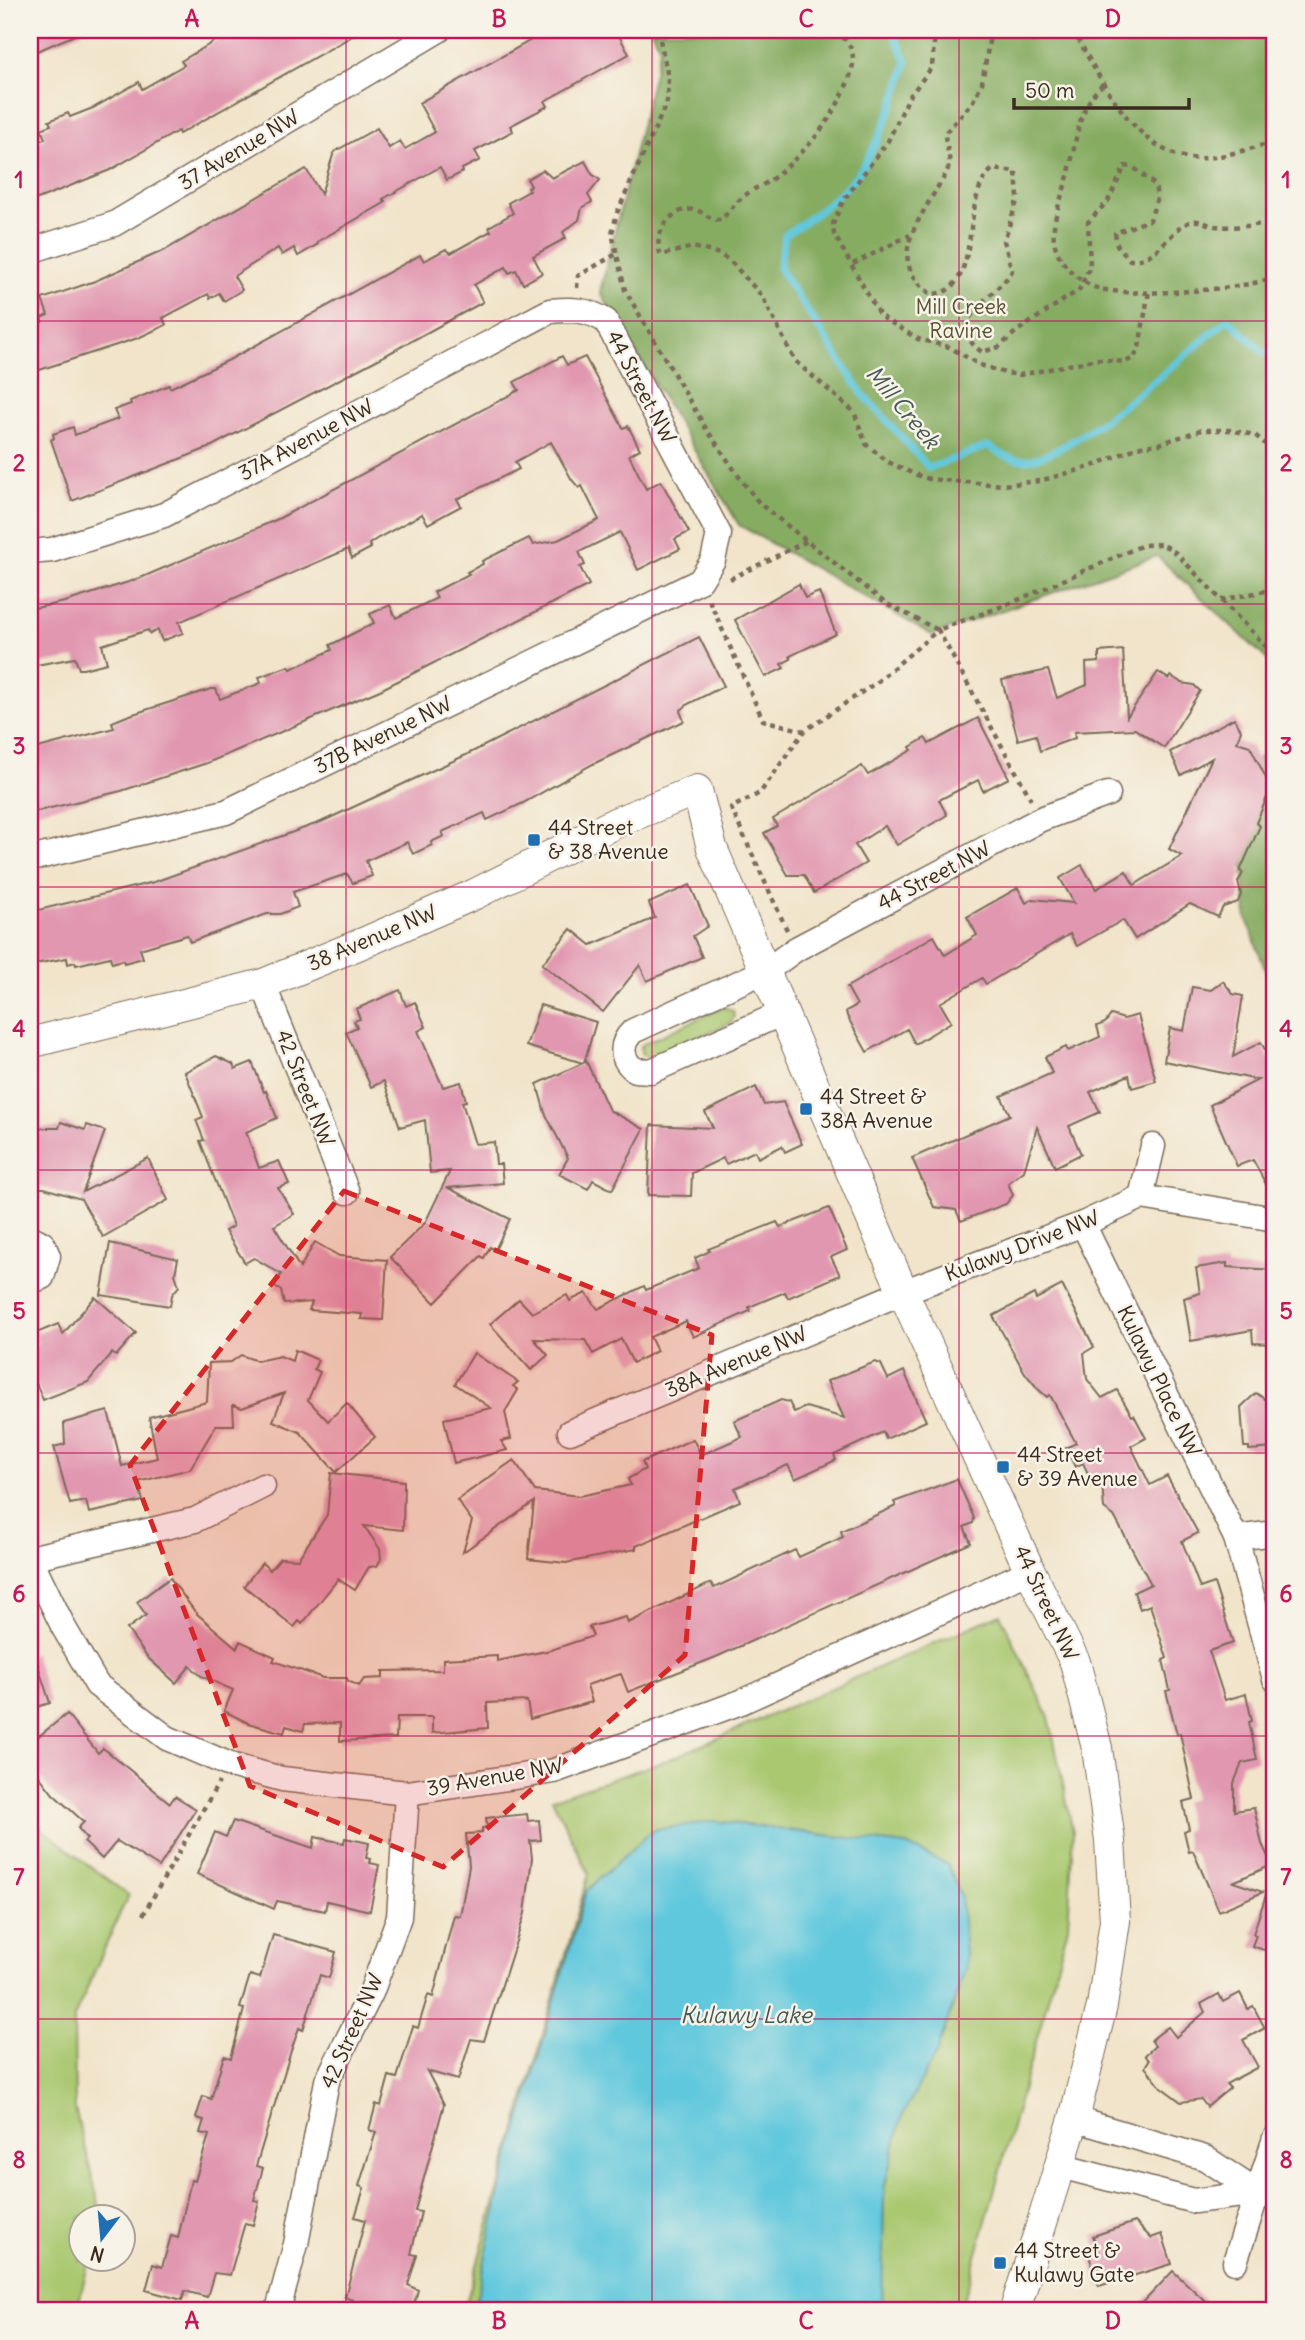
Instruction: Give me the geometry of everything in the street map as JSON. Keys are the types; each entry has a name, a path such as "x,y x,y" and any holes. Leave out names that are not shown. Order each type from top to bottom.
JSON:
{"street":[{"name":"37 Avenue NW","path":"30,251 114,224 439,30"},
{"name":"37A Avenue NW","path":"30,552 52,550 164,515 550,311 575,309"},
{"name":"44 Street NW","path":"575,309 593,313 606,321 719,534 706,577"},
{"name":"37B Avenue NW","path":"30,859 226,811 706,577"},
{"name":"44 Street NW","path":"698,790 712,848 785,1012 903,1292 1030,1571 1075,1662 1097,1748 1110,1841 1115,1921 1102,2006 1074,2119 1015,2310"},
{"name":"38 Avenue NW","path":"30,1043 263,984 475,894 617,822 698,790"},
{"name":"44 Street NW","path":"785,1012 651,1071 635,1070 626,1061 624,1043 633,1031 766,970 796,950 1041,819 1108,794"},
{"name":"42 Street NW","path":"263,984 346,1192"},
{"path":"1153,1146 1141,1197 1275,1219"},
{"name":"Kulawy Drive NW","path":"903,1292 1083,1224 1141,1197"},
{"name":"Kulawy Place NW","path":"1083,1224 1236,1538 1275,1679"},
{"path":"30,1237 43,1244 48,1256 42,1276 30,1282"},
{"name":"38A Avenue NW","path":"570,1432 903,1292"},
{"path":"30,1558 195,1520 263,1486"},
{"path":"1236,1538 1275,1533"},
{"name":"39 Avenue NW","path":"30,1558 64,1628 97,1685 167,1738 230,1765 282,1779 407,1793 554,1771 741,1702 1030,1571"},
{"name":"42 Street NW","path":"278,2310 296,2244 327,2081 371,1993 399,1916 407,1793"},
{"path":"1074,2119 1205,2158 1267,2196"},
{"path":"1235,2262 1267,2196 1275,2138"},
{"path":"1060,2166 1194,2202 1267,2196"}],"path":[{"path":"658,30 668,77 667,102 617,213 612,233 625,290 705,427 760,504 886,603 938,630 1041,819"},
{"path":"835,30 850,41 854,57 851,76 828,123 798,156 769,181 737,201 721,220 715,220 696,210 675,215 665,222 659,236 661,255 694,247 720,254 733,264 762,296 795,361 854,412 866,444 888,462 914,474 929,479 1003,485 1039,481 1090,467 1141,446 1159,444 1201,430 1229,430 1255,435 1270,447 1275,463"},
{"path":"935,30 932,67 909,97 888,141 843,201 833,223 834,234 870,304 880,316 918,339 949,347 980,365 1020,375 1097,359 1125,362 1134,358 1139,347 1149,291"},
{"path":"991,30 982,82 972,103 945,133 949,166 911,235 906,256 907,269 931,295 949,289 962,276 976,202 987,173 993,169 1016,172 1018,198 1004,241 1012,271 972,313 966,325 973,346 982,352 999,347 1017,331 1070,298 1085,281 1091,257 1087,222 1108,201 1125,166 1133,167 1155,185 1157,198 1150,220 1115,233 1117,245 1130,260 1137,261 1150,254 1184,225 1195,220 1234,228 1275,221"},
{"path":"1073,30 1103,84 1144,136 1162,149 1187,158 1224,154 1275,142"},
{"path":"1103,84 1093,93 1080,118 1059,206 1054,243 1068,269 1085,281 1108,290 1149,291 1258,284 1275,277"},
{"path":"852,265 911,235"},
{"path":"575,309 578,276 618,253"},
{"path":"804,731 763,720 706,577 807,541"},
{"path":"796,950 731,808 760,793 804,731 877,682 938,630 1011,603 1143,545 1163,544 1176,553 1275,656"},
{"path":"1221,600 1275,589"},
{"path":"142,1915 230,1765"}],"highlighted area":[{"path":"344,1191 712,1335 685,1655 443,1867 250,1786 130,1465"}],"green space":[{"name":"Mill Creek Ravine","path":"651,30 1275,30 1275,667 1157,556 932,635 739,525 600,292 660,48"},
{"path":"1275,739 1275,997 1246,916 1239,782"},
{"path":"724,1007 733,1011 734,1017 730,1023 651,1058 642,1055 640,1047 645,1043"},
{"name":"Kulawy Lake","path":"1000,1614 1049,1717 1073,1832 1068,1927 961,2310 464,2310 589,1873 552,1799 668,1760"},
{"path":"30,1820 128,1895 74,2018 75,2109 99,2204 66,2204 66,2274 86,2274 77,2310 30,2310"}],"water":[{"name":"Kulawy Lake","path":"714,1821 906,1845 948,1865 961,1896 966,1967 937,2052 902,2116 884,2189 882,2310 474,2310 501,2187 586,1891 653,1830"}],"building":[{"path":"30,30 87,30 30,54"},
{"path":"234,30 363,30 110,170 30,202 30,144 45,139 41,129 51,125 49,121 68,113 70,117 93,108 139,82 142,89 184,65 181,61"},
{"path":"549,30 616,30 629,54 545,101 548,106 510,126 513,131 475,151 480,160 462,169 463,172 447,180 440,167 383,199 386,202 298,256 294,248 282,255 278,248 234,276 242,290 224,301 219,293 210,298 208,294 163,318 166,325 138,338 30,373 30,324 42,322 41,318 48,315 42,299 95,281 165,250 306,169 321,194 334,152 377,128 389,148 400,141 405,149 435,132 419,103"},
{"path":"585,161 592,174 600,180 588,195 592,202 582,208 579,220 563,232 566,238 533,256 542,273 523,284 516,270 509,273 506,267 474,285 483,302 386,355 208,448 72,501 51,440 54,438 53,434 73,427 75,435 118,419 114,410 131,404 130,401 169,385 170,388 229,360 420,255 424,261 446,249 451,253 491,231 489,227 513,213 508,203 529,191 531,186 527,179 543,170 552,178"},
{"path":"562,356 567,365 585,357 623,428 628,426 640,449 629,455 646,489 661,481 689,532 675,539 680,549 638,570 620,532 579,552 585,565 580,567 589,585 380,690 207,763 121,791 30,813 30,750 114,728 112,722 211,689 216,689 220,699 261,683 259,677 289,666 291,669 332,650 330,645 374,623 370,614 390,605 396,618 437,598 434,592 469,574 467,572 483,564 482,561 529,538 533,545 558,540 599,520 582,486 579,488 572,480 551,442 515,462 519,469 457,499 461,506 428,524 422,514 378,538 369,544 371,548 352,558 348,549 179,622 183,633 162,641 158,630 150,634 148,630 102,645 107,663 79,669 75,658 36,665 30,609 65,602 138,579 278,519 519,390 514,382"},
{"path":"799,584 805,598 819,592 836,634 790,656 791,659 781,664 784,668 765,677 735,620"},
{"path":"699,637 724,686 688,704 680,711 684,721 593,764 523,803 487,820 484,813 442,832 444,836 413,854 407,842 366,861 372,876 353,883 347,874 293,892 298,907 280,914 267,914 190,942 187,935 140,949 143,958 124,963 123,960 112,963 110,957 76,965 75,962 68,964 67,958 30,965 30,912 154,882 321,822 466,755"},
{"path":"1123,650 1127,717 1158,672 1169,679 1171,676 1182,683 1194,685 1200,691 1164,748 1135,729 1074,732 1075,738 1040,751 1036,735 1018,740 1002,680 1048,670 1057,698 1087,685 1086,663 1099,662 1099,652"},
{"path":"978,718 1009,778 983,791 978,780 939,800 947,815 897,845 885,826 855,845 866,863 814,893 804,875 788,875 764,833 777,826 773,819 862,766 868,775 912,750 910,747 925,738 929,744"},
{"path":"1234,718 1241,730 1237,742 1250,746 1271,788 1256,823 1260,826 1240,871 1243,873 1238,882 1241,894 1238,902 1223,907 1218,917 1190,904 1135,939 1123,920 1077,946 1070,934 986,984 982,978 940,1003 951,1022 915,1044 907,1029 867,1052 847,1016 846,1011 857,1005 847,987 934,936 945,955 977,935 967,917 1018,888 1026,903 1032,899 1074,903 1060,878 1082,865 1096,889 1126,871 1134,885 1182,856 1169,849 1212,758 1181,775 1170,752"},
{"path":"690,885 708,926 693,936 702,957 647,981 640,965 603,1012 542,964 571,929 591,945 655,918 649,903"},
{"path":"1223,981 1233,994 1243,996 1233,1057 1261,1042 1275,1069 1275,1201 1253,1160 1237,1166 1210,1105 1258,1080 1164,1061 1170,1028 1184,1031 1192,987 1211,990"},
{"path":"400,990 406,1006 415,1002 426,1027 418,1031 443,1087 461,1082 466,1101 462,1102 475,1144 494,1142 496,1164 501,1164 503,1183 448,1188 510,1219 495,1250 490,1247 484,1258 481,1256 435,1303 390,1257 425,1223 450,1171 430,1173 425,1120 400,1127 384,1081 371,1087 346,1032 357,1027 354,1021 360,1019 356,1009"},
{"path":"540,1005 596,1022 584,1063 586,1061 609,1110 644,1129 612,1190 593,1180 588,1189 559,1174 568,1158 545,1113 537,1084 583,1063 526,1046"},
{"path":"1111,1015 1124,1019 1138,1015 1156,1081 1132,1088 1129,1075 1090,1092 1100,1112 1069,1126 1081,1154 1055,1167 1037,1127 1024,1171 1008,1183 1013,1195 1006,1204 961,1221 956,1210 934,1207 912,1158 1010,1115 1001,1096 1052,1073 1045,1057 1066,1047 1068,1051 1100,1037 1097,1026 1105,1023"},
{"path":"216,1056 233,1064 235,1069 252,1062 277,1118 246,1132 259,1168 279,1161 289,1184 278,1188 294,1214 274,1226 300,1268 315,1242 339,1256 387,1260 383,1320 361,1319 362,1314 309,1310 312,1302 284,1304 281,1290 274,1287 281,1274 254,1258 245,1263 225,1231 233,1226 200,1141 204,1140 196,1120 203,1117 185,1072"},
{"path":"756,1087 764,1105 783,1102 802,1144 785,1152 782,1146 758,1158 755,1151 726,1164 723,1158 692,1173 691,1196 648,1195 651,1125 713,1128 705,1112"},
{"path":"61,1122 85,1130 87,1125 105,1131 83,1192 148,1158 168,1200 103,1237 81,1199 44,1188 30,1188 30,1128 59,1128"},
{"path":"829,1208 847,1250 831,1257 840,1275 788,1298 785,1292 749,1307 750,1311 693,1337 686,1321 650,1337 657,1351 633,1363 621,1339 593,1354 585,1340 534,1339 548,1355 531,1370 490,1324 519,1299 532,1313 567,1295 570,1301 586,1293 598,1309 644,1286 646,1290 699,1268 695,1258 710,1251 708,1249 777,1222 780,1227"},
{"path":"110,1243 178,1259 175,1274 179,1286 172,1295 170,1306 101,1295"},
{"path":"1227,1263 1227,1267 1275,1270 1275,1344 1253,1343 1252,1330 1191,1341 1184,1298 1200,1293 1196,1268"},
{"path":"1062,1285 1094,1347 1084,1353 1087,1379 1102,1398 1117,1390 1146,1438 1131,1446 1150,1485 1167,1476 1198,1533 1182,1541 1200,1588 1214,1583 1233,1643 1209,1651 1225,1700 1246,1694 1257,1760 1242,1763 1234,1783 1234,1811 1254,1808 1262,1844 1272,1865 1233,1882 1263,1892 1219,1911 1193,1851 1189,1852 1184,1831 1189,1829 1183,1802 1194,1799 1180,1733 1177,1734 1166,1691 1170,1690 1163,1660 1167,1658 1150,1605 1140,1609 1134,1592 1151,1584 1114,1516 1104,1509 1102,1482 1094,1486 1083,1463 1075,1467 1066,1448 1076,1443 1050,1395 1047,1397 1025,1373 993,1316 1034,1294 1036,1299"},
{"path":"95,1297 136,1333 116,1356 112,1353 88,1382 43,1400 30,1369 30,1351 38,1344 34,1334 58,1324 63,1334"},
{"path":"295,1350 318,1360 314,1369 320,1372 308,1400 328,1421 347,1403 375,1437 336,1472 300,1432 273,1421 284,1393 242,1408 233,1405 234,1425 216,1425 190,1469 138,1482 143,1501 89,1513 86,1501 70,1504 54,1447 65,1444 64,1423 108,1411 122,1466 157,1458 149,1417 207,1402 209,1363 231,1362 241,1355 257,1361 280,1356 292,1361"},
{"path":"474,1353 518,1382 513,1386 518,1390 505,1412 511,1439 501,1441 507,1450 454,1463 444,1419 491,1408 455,1384"},
{"path":"875,1362 881,1364 888,1379 904,1371 926,1421 886,1439 883,1432 834,1455 836,1460 795,1479 788,1465 735,1488 740,1501 636,1546 636,1549 566,1563 528,1559 534,1502 463,1552 472,1521 457,1500 514,1460 535,1491 580,1496 631,1485 628,1479 645,1469 642,1462 693,1439 701,1455 742,1437 734,1421 781,1400 789,1402 794,1412 806,1407 844,1418 827,1381"},
{"path":"1256,1393 1268,1401 1275,1401 1275,1448 1249,1450 1249,1447 1244,1447 1241,1407"},
{"path":"331,1473 404,1481 403,1530 364,1526 380,1549 381,1559 377,1566 369,1567 355,1590 338,1579 302,1624 299,1621 294,1627 244,1586 262,1563 270,1570 280,1558 298,1559 327,1515"},
{"path":"957,1479 974,1518 973,1523 964,1527 971,1543 716,1657 628,1692 621,1674 587,1685 592,1702 530,1719 527,1701 487,1703 488,1728 432,1733 432,1717 397,1717 396,1738 340,1741 340,1723 305,1724 303,1731 286,1726 284,1733 248,1723 224,1711 233,1690 201,1676 190,1666 176,1683 147,1657 127,1629 146,1615 137,1602 170,1578 196,1613 237,1648 240,1641 275,1657 273,1661 323,1678 347,1678 359,1686 364,1679 383,1678 383,1671 443,1670 443,1659 497,1656 497,1661 551,1650 593,1636 589,1627 626,1617 628,1623 711,1583 714,1588 795,1550 799,1557 843,1537 841,1531 896,1506 894,1502"},
{"path":"34,1653 50,1703 30,1709 30,1654"},
{"path":"67,1714 98,1753 103,1748 170,1803 175,1796 196,1809 159,1867 117,1841 102,1859 84,1842 87,1839 78,1828 84,1822 53,1794 30,1764 30,1743"},
{"path":"527,1814 528,1821 539,1820 541,1840 530,1841 532,1858 525,1913 484,2041 471,2039 458,2080 427,2071 444,2104 415,2211 421,2212 411,2254 417,2255 408,2285 418,2290 412,2310 360,2310 353,2300 345,2297 365,2220 355,2217 364,2188 359,2186 376,2132 369,2130 376,2104 381,2106 389,2076 397,2078 413,2026 418,2028 428,1995 433,1997 454,1915 460,1916 469,1866 466,1834 482,1833 482,1828 487,1827 486,1818"},
{"path":"233,1821 313,1848 315,1837 344,1843 345,1838 369,1843 366,1858 371,1859 370,1863 379,1865 370,1911 327,1901 325,1911 277,1901 274,1909 197,1874 215,1832 226,1837"},
{"path":"1272,1877 1275,1878 1275,1943 1270,1952 1252,1946 1256,1935 1253,1934"},
{"path":"273,1935 336,1952 329,1978 320,1975 303,2030 299,2028 290,2054 256,2166 263,2168 254,2200 259,2201 253,2225 245,2223 230,2275 214,2273 207,2297 185,2291 182,2300 146,2290 153,2264 162,2267 171,2236 178,2238 191,2180 195,2181 209,2135 200,2133 204,2120 196,2118 203,2096 211,2099 224,2056 231,2058 244,2009 240,2008 250,1975 260,1978"},
{"path":"1240,1993 1248,2009 1253,2006 1265,2028 1243,2040 1258,2067 1226,2084 1230,2088 1207,2107 1201,2099 1181,2102 1161,2087 1145,2067 1149,2060 1145,2055 1155,2046 1151,2040 1168,2027 1176,2037 1205,2012 1201,2004 1219,1994 1223,2002"},
{"path":"1135,2222 1151,2238 1162,2234 1172,2264 1099,2286 1089,2256 1099,2253 1093,2236"},
{"path":"1173,2271 1215,2310 1136,2310"}],"waterway":[{"name":"Mill Creek","path":"892,30 907,61 898,91 876,143 849,184 785,235 779,268 861,392 929,468 988,446 1016,459 1027,460 1047,454 1101,422 1228,319 1264,353 1275,353"}],"place":[{"name":"44 Street & 38 Avenue","path":"534,840"},
{"name":"44 Street & 38A Avenue","path":"806,1109"},
{"name":"44 Street & 39 Avenue","path":"1003,1467"},
{"name":"44 Street & Kulawy Gate","path":"1000,2263"}]}
